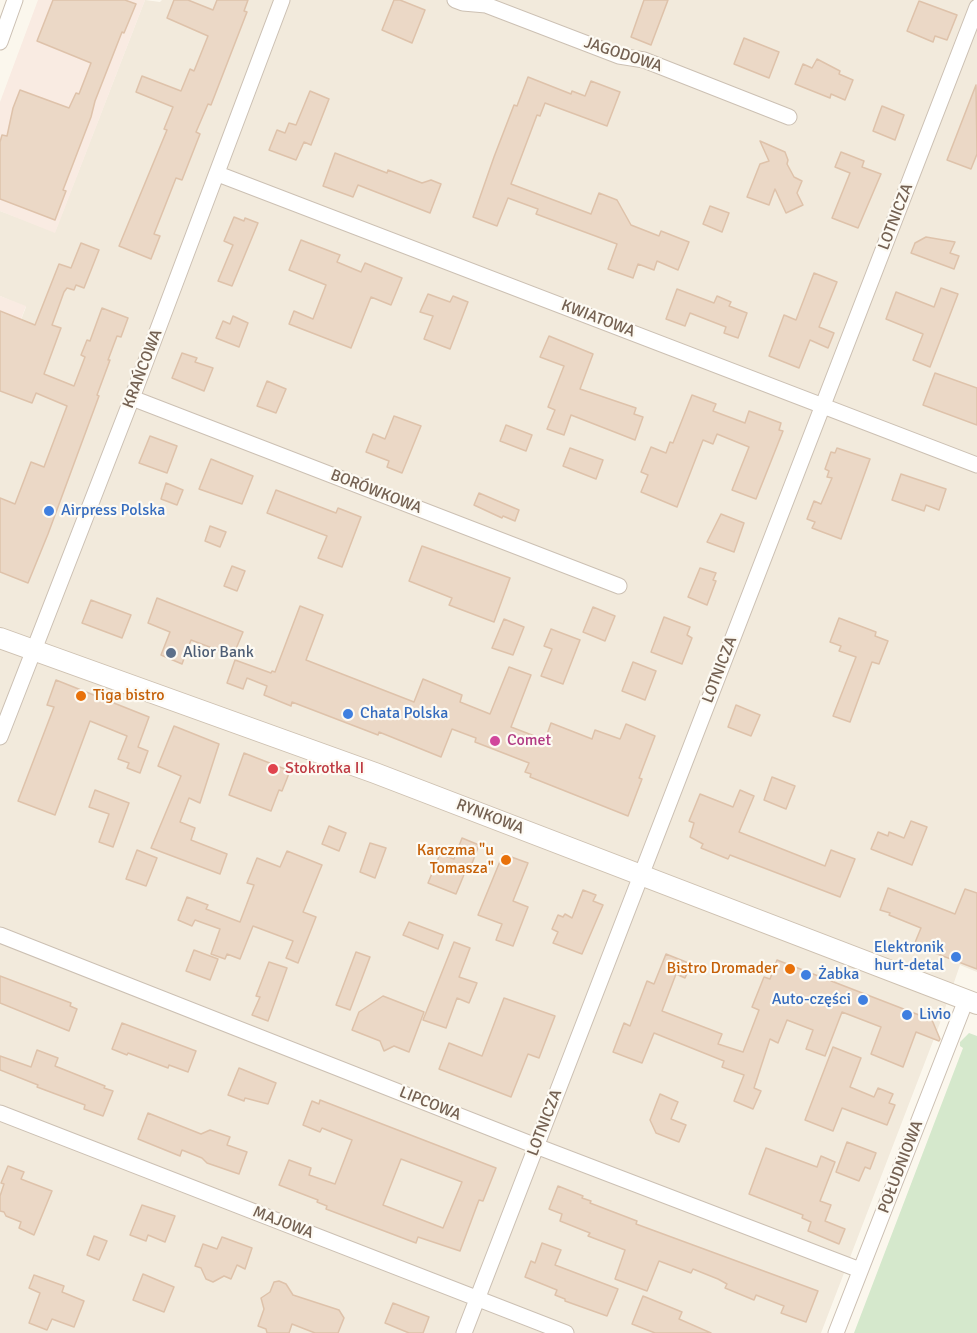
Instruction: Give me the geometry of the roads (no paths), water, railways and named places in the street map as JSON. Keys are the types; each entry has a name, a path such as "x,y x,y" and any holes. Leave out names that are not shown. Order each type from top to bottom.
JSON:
{"street":[{"path":"0,42 15,0"},
{"name":"KRAŃCOWA","path":"0,738 218,174 282,0"},
{"name":"JAGODOWA","path":"455,0 486,5 619,56 644,60 789,117"},
{"name":"LOTNICZA","path":"464,1333 977,7"},
{"name":"KWIATOWA","path":"218,174 977,465"},
{"name":"BORÓWKOWA","path":"132,398 619,586"},
{"name":"RYNKOWA","path":"0,638 365,769 971,1002"},
{"name":"LIPCOWA","path":"0,934 536,1146 860,1270"},
{"name":"POŁUDNIOWA","path":"836,1333 971,1002"},
{"name":"MAJOWA","path":"0,1113 566,1333"}],"place":[{"name":"Airpress Polska","path":"49,511"},
{"name":"Alior Bank","path":"171,653"},
{"name":"Tiga bistro","path":"81,696"},
{"name":"Chata Polska","path":"348,714"},
{"name":"Comet","path":"495,741"},
{"name":"Stokrotka II","path":"273,769"},
{"name":"Karczma \"u Tomasza\"","path":"506,860"},
{"name":"Elektronik hurt-detal","path":"956,957"},
{"name":"Bistro Dromader","path":"790,969"},
{"name":"Żabka","path":"806,975"},
{"name":"Auto-części","path":"863,1000"},
{"name":"Livio","path":"907,1015"}]}
